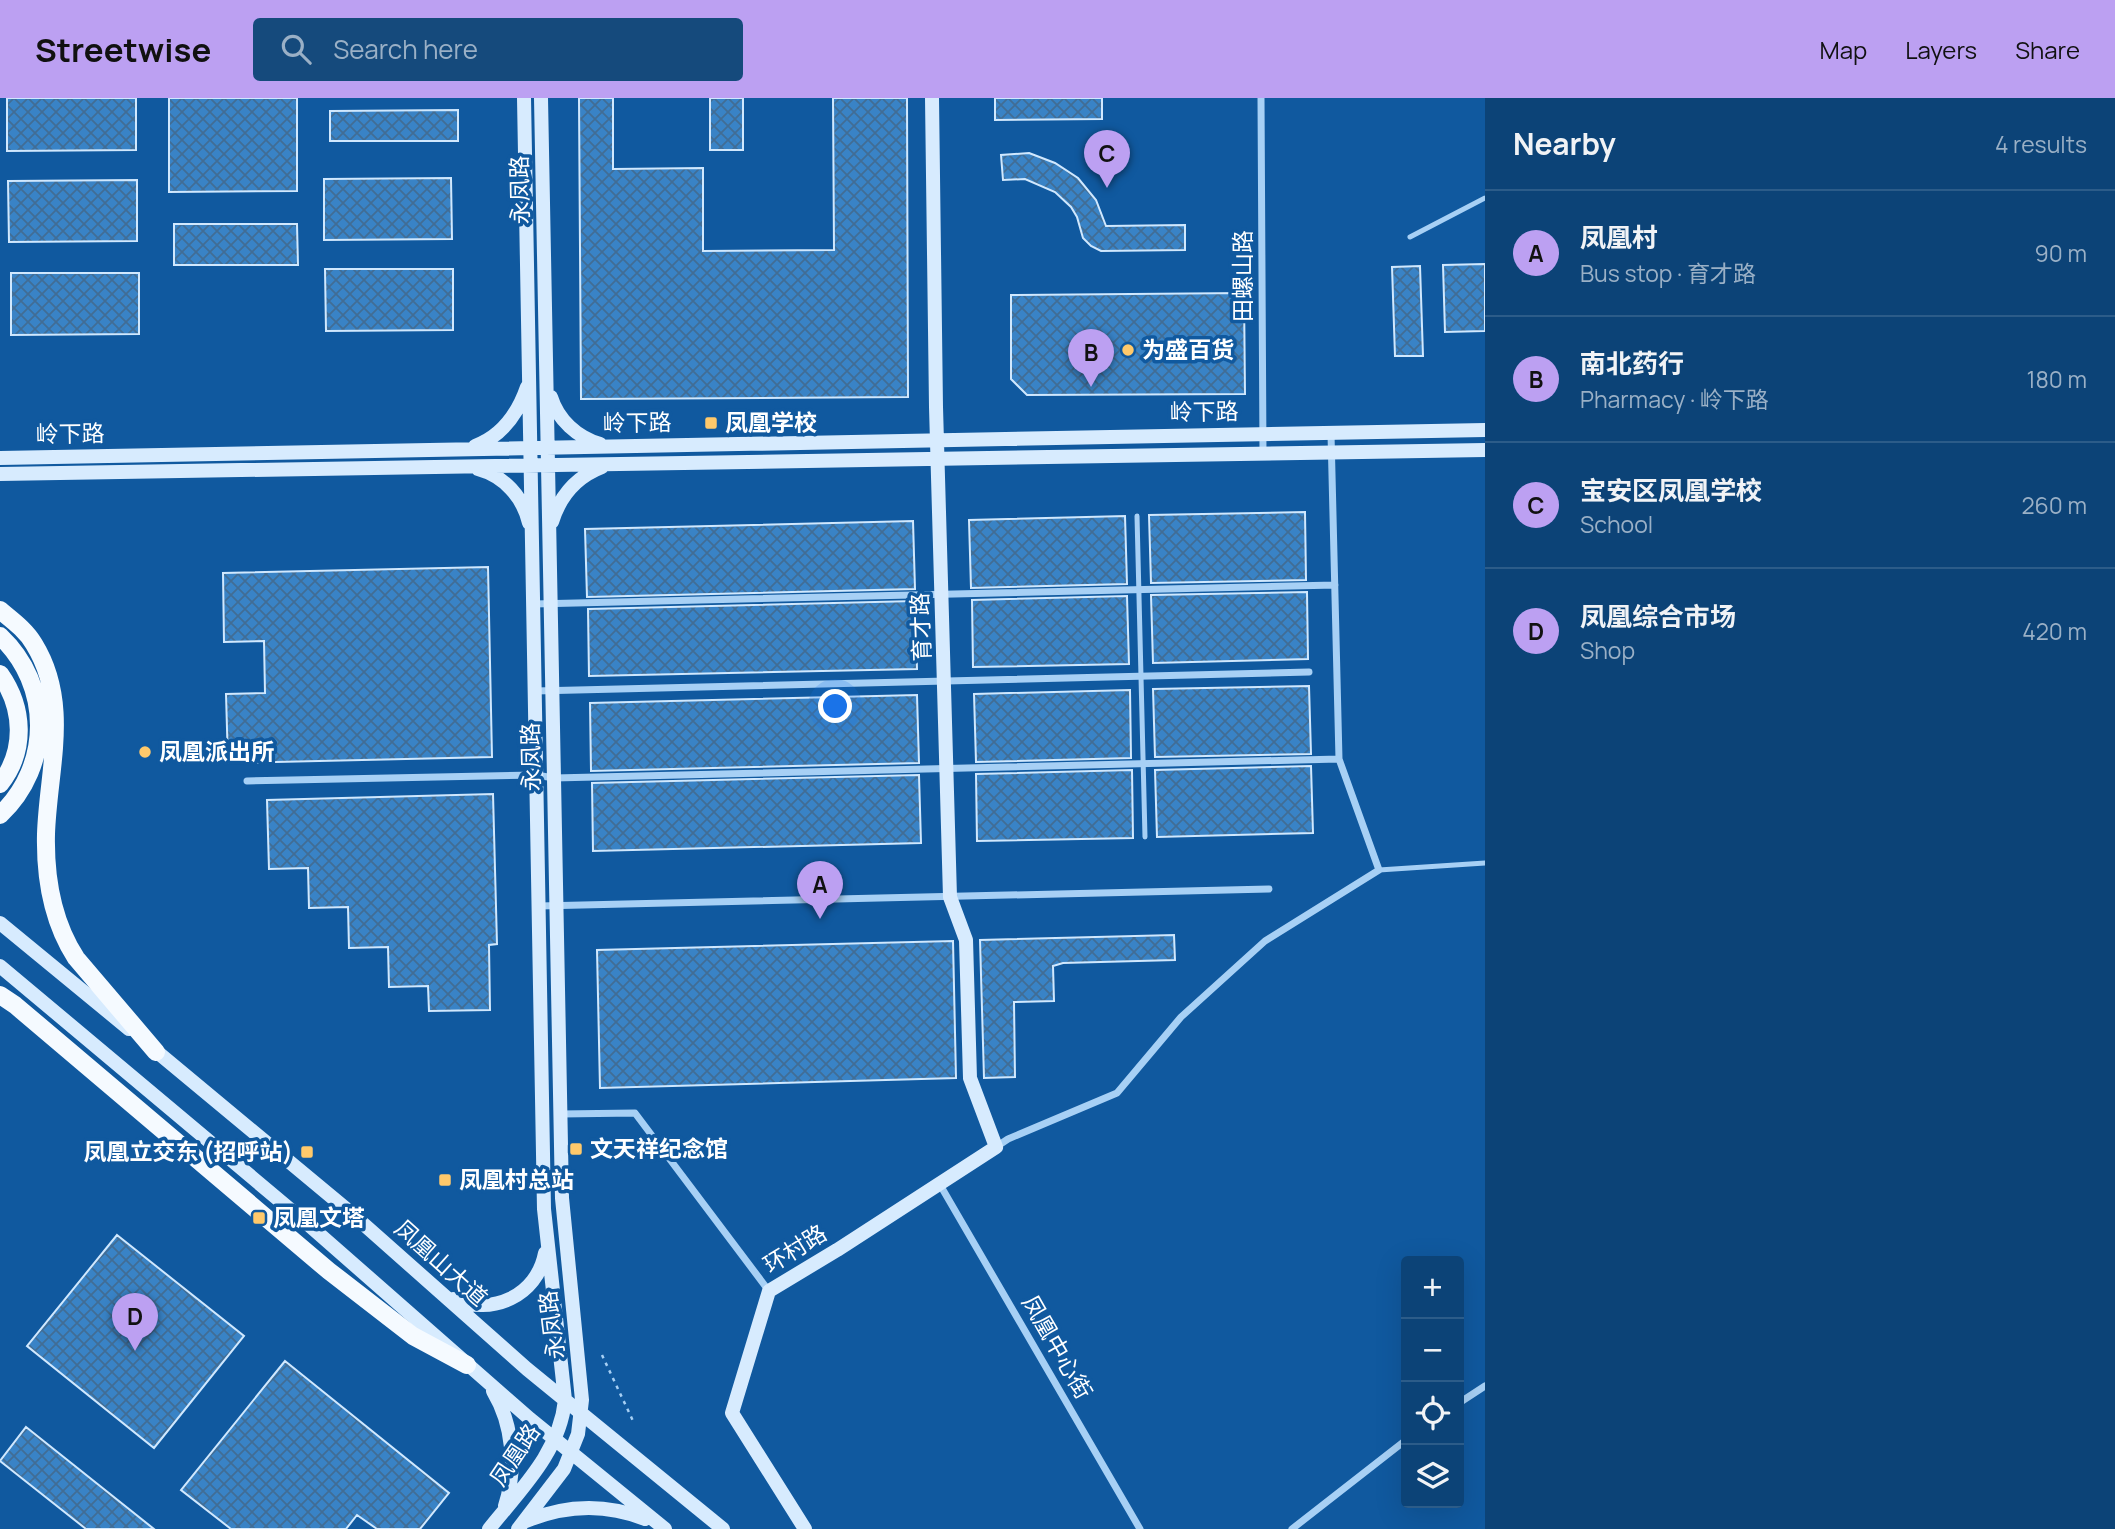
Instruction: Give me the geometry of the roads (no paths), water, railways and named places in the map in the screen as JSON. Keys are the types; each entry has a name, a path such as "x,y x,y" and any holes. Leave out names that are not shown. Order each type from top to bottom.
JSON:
{"main road":[{"path":"0,610 20,626 33,642 51,684 56,722 46,844 51,898 57,921 76,958 156,1052"},
{"path":"0,636 14,649 29,673 37,701 40,730 30,776 18,796 0,815"},
{"path":"0,674 18,711 20,734 15,756 2,782"},
{"path":"0,995 15,1004 339,1279 413,1336 467,1365"}],"street":[{"name":"永凤路","path":"524,98 544,1209 565,1400"},
{"name":"永凤路","path":"541,98 563,1220 582,1386 582,1413"},
{"name":"育才路","path":"932,98 950,897 967,940 970,1078 996,1147"},
{"name":"田螺山路","path":"1261,98 1263,453"},
{"path":"461,449 488,441 506,425 522,400 530,372"},
{"path":"547,380 555,409 570,426 592,442 615,446"},
{"name":"岭下路","path":"0,458 1485,430"},
{"path":"996,1147 1008,1139 1117,1093 1181,1017 1265,941 1379,870 1339,759 1331,433"},
{"name":"岭下路","path":"0,474 1485,450"},
{"path":"550,538 558,508 572,486 597,469 619,464"},
{"path":"459,467 492,474 513,491 528,518 532,541"},
{"path":"534,604 1335,585"},
{"path":"535,691 1309,672"},
{"path":"247,781 536,775 554,778 1339,759"},
{"path":"539,906 1269,889"},
{"name":"凤凰山大道","path":"0,923 351,1213 565,1400 723,1529"},
{"path":"0,966 327,1240 488,1384 662,1526"},
{"path":"560,1114 635,1113 769,1291"},
{"name":"环村路","path":"804,1529 732,1413 769,1291 996,1147"},
{"name":"凤凰中心街","path":"939,1183 1140,1529"},
{"path":"445,1296 466,1304 483,1305 502,1302 519,1295 538,1275 546,1241"},
{"path":"488,1384 501,1406 510,1443 511,1479 503,1511"},
{"path":"1464,1401 1485,1386"},
{"name":"凤凰路","path":"489,1529 556,1440 565,1400"},
{"name":"凤凰路","path":"521,1525 555,1483 572,1453 582,1413"},
{"path":"1292,1529 1401,1444"},
{"path":"521,1525 560,1509 598,1507 624,1511 662,1526"}],"lane":[{"path":"1410,237 1485,198"},
{"path":"1137,516 1145,837"},
{"path":"1379,870 1485,863"}],"place":[{"name":"宝安区凤凰学校","path":"1107,188"},
{"name":"为盛百货","path":"1128,350"},
{"name":"南北药行","path":"1091,387"},
{"name":"凤凰学校","path":"711,423"},
{"name":"凤凰派出所","path":"145,752"},
{"name":"凤凰村","path":"820,919"},
{"name":"文天祥纪念馆","path":"576,1149"},
{"name":"凤凰立交东 (招呼站)","path":"307,1152"},
{"name":"凤凰村总站","path":"445,1180"},
{"name":"凤凰文塔","path":"259,1218"},
{"name":"凤凰综合市场","path":"135,1351"}]}
